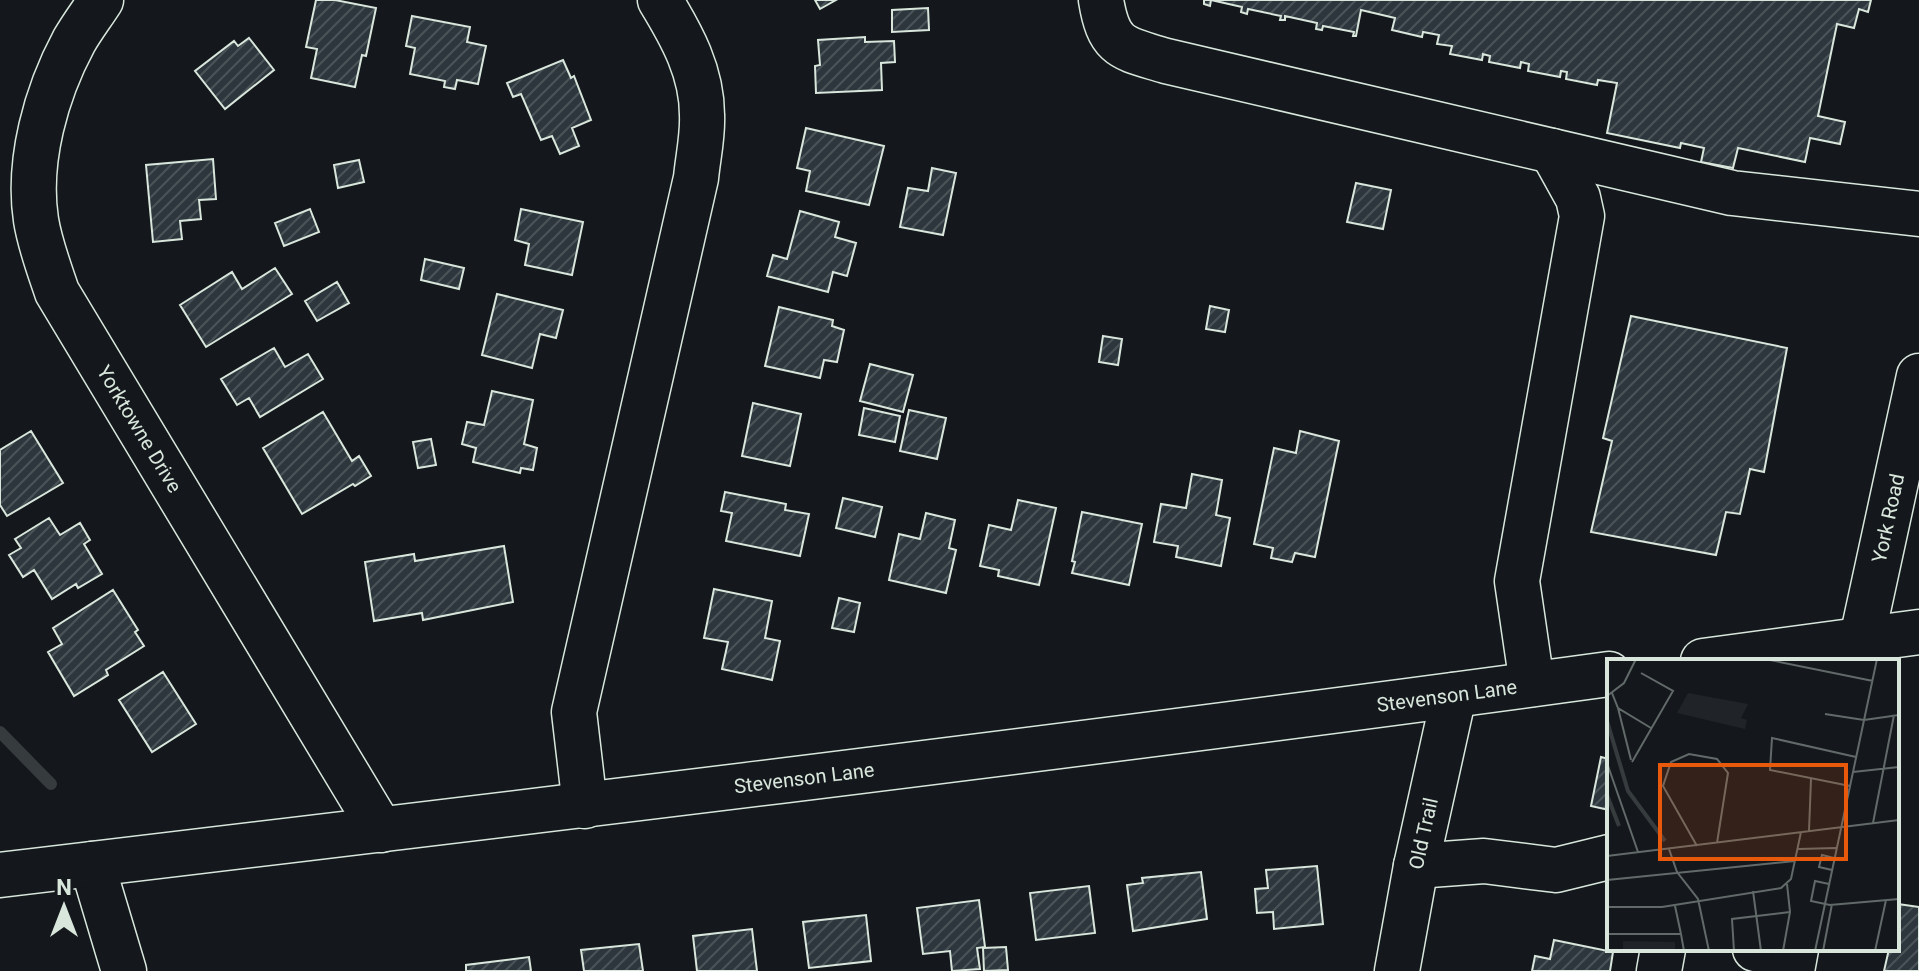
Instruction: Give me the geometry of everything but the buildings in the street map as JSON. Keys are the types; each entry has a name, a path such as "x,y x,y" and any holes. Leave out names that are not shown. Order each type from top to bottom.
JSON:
{"street":[{"name":"Yorktowne Drive","path":"101,0 74,41 49,98 38,148 34,183 36,219 57,292 381,830"},
{"path":"585,806 574,712 696,178 703,117 699,81 681,34 660,0"},
{"path":"1101,0 1108,33 1128,50 1166,61 1732,193 1919,214"},
{"path":"1532,684 1517,581 1582,216 1578,198 1552,151"},
{"name":"York Road","path":"1859,650 1919,376"},
{"path":"1734,659 1859,650 1919,632"},
{"name":"Stevenson Lane","path":"0,875 585,806 1607,674"},
{"name":"Old Trail","path":"1397,971 1416,866 1454,695"},
{"path":"1416,866 1484,861 1556,870 1607,857"},
{"path":"92,864 124,971"},
{"path":"1659,971 1663,951"}],"waterway":[{"path":"0,732 51,784"}]}
